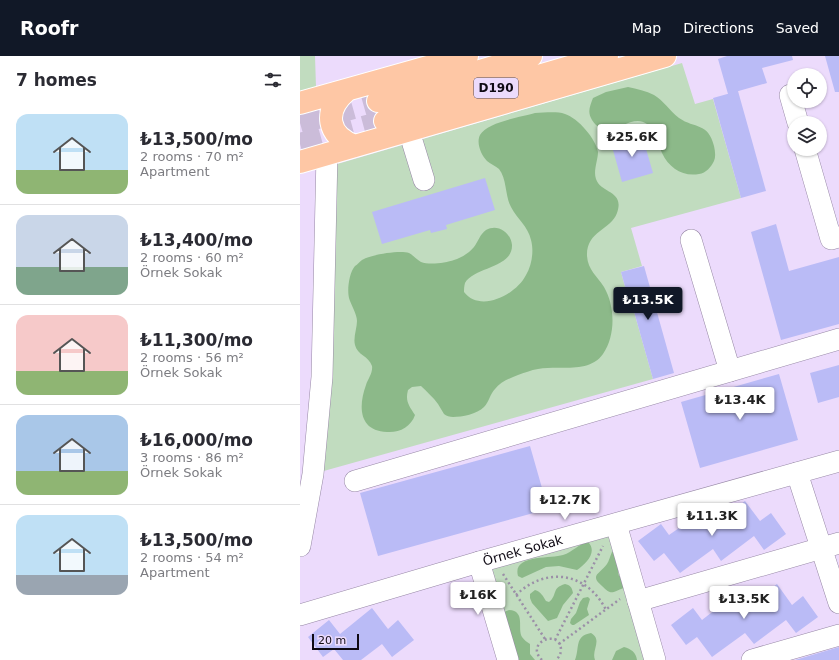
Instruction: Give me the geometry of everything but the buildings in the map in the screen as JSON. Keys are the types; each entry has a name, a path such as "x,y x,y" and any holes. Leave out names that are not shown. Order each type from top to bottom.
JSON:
{"highway":[{"path":"300,103 467,56"},
{"name":"D190","path":"531,56 382,111 607,56"},
{"path":"300,162 665,56"},
{"path":"346,91 333,105 331,122 334,131 339,138 355,146"}],"street":[{"path":"409,131 424,180"},
{"path":"300,546 313,474 322,377 327,154"},
{"path":"807,156 831,239 839,237"},
{"path":"691,240 730,371"},
{"path":"355,481 839,339"},
{"name":"Örnek Sokak","path":"300,615 486,560 839,462"},
{"path":"797,473 830,546 839,603"},
{"path":"615,524 655,660"},
{"path":"636,595 830,546"},
{"path":"486,560 508,660"},
{"path":"752,660 839,636"}],"path":[{"path":"555,640 615,524"},
{"path":"486,560 516,594 545,639"},
{"path":"516,594 536,580 552,577 569,578 584,584 597,595 606,610"},
{"path":"559,644 606,610 636,595"},
{"path":"542,660 539,657 537,650 539,643 545,639 555,640 561,647 560,654 556,660"}],"green space":[{"path":"300,56 315,56 316,87 300,91"},
{"path":"682,63 695,104 713,99 741,198 631,228 642,266 621,272 653,379 313,474 327,167"},
{"path":"628,87 654,95 679,118 705,129 711,138 715,155 714,161 708,169 702,173 693,175 682,173 677,170 668,163 662,153 653,130 647,124 640,121 633,121 612,129 598,127 592,120 590,114 593,98 606,92"},
{"path":"535,113 561,113 570,116 581,124 597,147 596,179 599,184 618,200 619,206 614,219 590,241 587,256 591,269 608,295 612,312 612,329 607,346 603,354 590,364 573,368 535,369 502,382 492,393 484,407 477,412 465,416 449,417 444,414 434,399 421,386 412,387 408,390 407,394 409,406 415,415 411,423 408,426 396,431 378,431 366,422 363,416 363,393 371,374 372,366 358,351 355,345 354,339 357,318 349,298 348,291 353,269 366,258 404,252 409,253 424,263 451,261 459,258 474,247 486,230 495,228 503,230 509,237 512,245 511,253 500,263 470,278 465,283 464,292 471,298 479,301 488,301 506,295 514,289 521,282 530,267 532,244 530,235 509,203 502,173 483,156 479,145 479,138 484,130 497,123"},
{"path":"616,524 655,660 508,660 479,562"},
{"path":"588,542 592,550 590,558 577,570 559,566 546,567 522,578 518,576 518,569 521,564 526,561 563,555 581,544"},
{"path":"617,551 619,566 618,572 619,576 623,577 624,588 610,592 598,582 596,577 607,564 612,552"},
{"path":"565,584 572,589 573,593 563,605 557,618 548,621 532,603 530,594 535,590 542,594 546,601 549,602 556,590"},
{"path":"588,597 590,599 587,609 589,615 572,625 570,623 571,619 576,613 580,602 583,598"},
{"path":"509,610 518,613 522,637 530,644 530,654 535,660 517,660 513,640 504,612"},
{"path":"591,633 596,639 594,653 595,660 575,660 578,643 582,637"},
{"path":"624,647 633,651 637,660 612,660 616,651"}],"tunnel":[{"path":"300,123 378,101"},
{"path":"300,144 385,121"}]}
